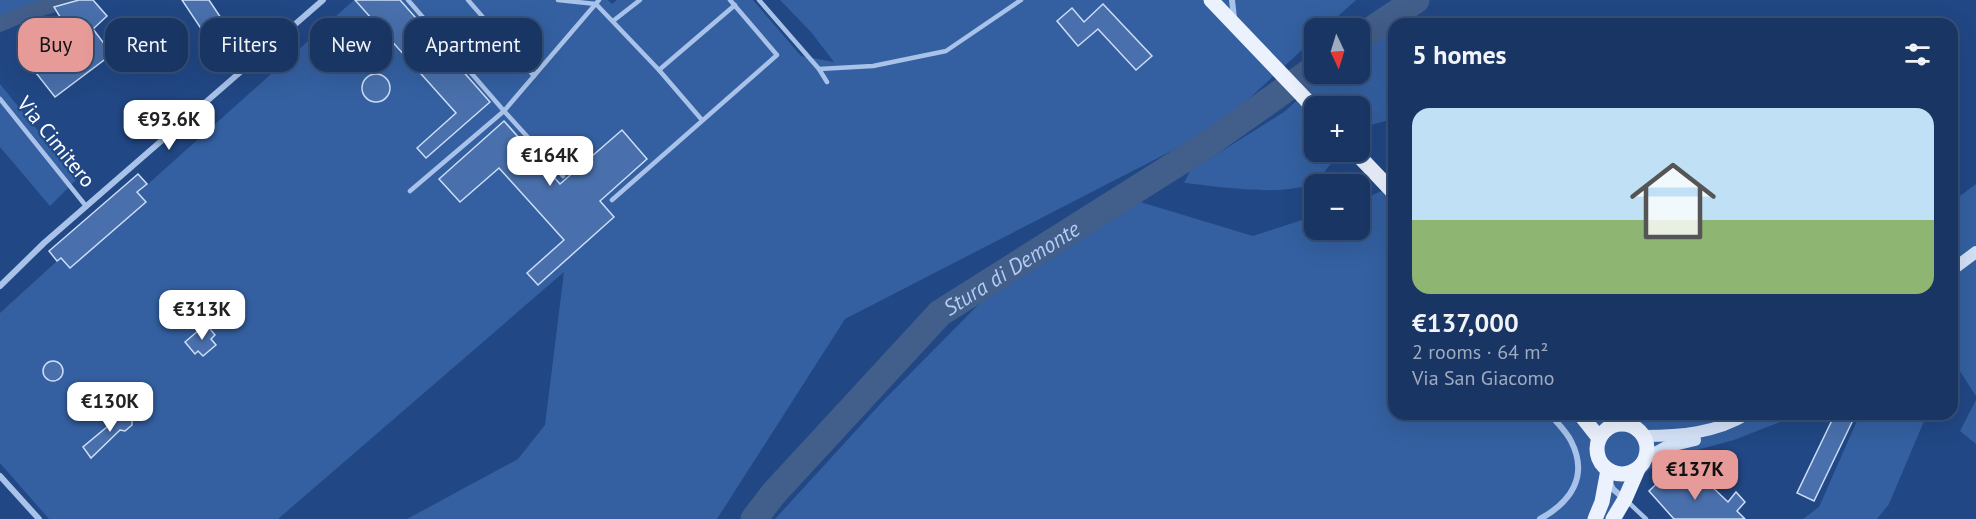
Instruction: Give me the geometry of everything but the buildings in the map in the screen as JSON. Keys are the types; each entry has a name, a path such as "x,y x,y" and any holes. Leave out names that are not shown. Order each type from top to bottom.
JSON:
{"main road":[{"path":"1211,0 1304,97"},
{"path":"1364,162 1388,188"},
{"path":"1958,266 1976,252"},
{"path":"1585,420 1599,438"},
{"path":"1595,519 1602,502 1608,474 1596,452 1599,438 1612,420"},
{"path":"1613,519 1647,451 1644,436 1632,425 1615,420"},
{"path":"1644,436 1684,435 1722,427 1735,420"},
{"path":"1608,474 1623,474 1666,447 1716,434 1722,427"}],"street":[{"path":"0,286 44,243 323,0"},
{"path":"1232,0 1235,24"},
{"path":"1540,519 1565,501 1574,487 1578,471 1577,454 1570,438 1556,420"},
{"path":"1608,474 1613,489 1624,499"},
{"path":"0,476 39,519"}],"lane":[{"path":"408,0 563,176"},
{"path":"468,0 534,76"},
{"path":"558,0 598,2 702,120"},
{"path":"613,21 639,0"},
{"path":"612,200 777,55 730,0"},
{"path":"759,0 819,69 827,82"},
{"path":"819,69 873,66 946,51 1021,0"},
{"path":"410,191 504,111 598,2"},
{"path":"659,70 735,5"},
{"name":"Via Cimitero","path":"0,99 86,206"},
{"path":"1624,499 1646,519"}],"shaded area":[{"path":"0,0 53,0 0,17"},
{"path":"354,0 608,0 612,4 617,0 753,0 801,56 834,62 811,32 780,0 1356,0 1336,18 1304,18 1304,48 1218,127 845,319 717,519 407,519 518,459 545,425 564,272 278,519 49,519 0,463 0,313 57,261 49,251 138,174 148,184 273,72 298,72 298,50 310,39 310,72 392,72 392,18 334,18"},
{"path":"1388,28 1388,120 1370,125 1370,96 1304,96 1304,162 1332,162 1322,174 1304,174 1304,186 1290,189 1253,190 1184,183 1190,171 1284,112 1315,84 1370,84 1370,40"},
{"path":"0,84 77,179 50,206 0,147"},
{"path":"1976,184 1976,396 1958,368 1958,198"},
{"path":"1388,188 1388,420 1785,420 1734,440 1663,459 1641,476 1623,519 775,519 883,401 981,302 1137,201 1253,236 1304,219 1304,240 1370,240 1370,196"},
{"path":"1976,400 1976,444 1960,431"},
{"path":"1857,420 1924,420 1889,504 1877,519 1803,519 1819,507"}],"waterway":[{"path":"0,24 28,12 67,0"},
{"name":"Stura di Demonte","path":"1389,18 1416,0"},
{"name":"Stura di Demonte","path":"1370,31 1388,19"},
{"name":"Stura di Demonte","path":"754,519 774,493 940,313 1208,144 1304,76"}]}
